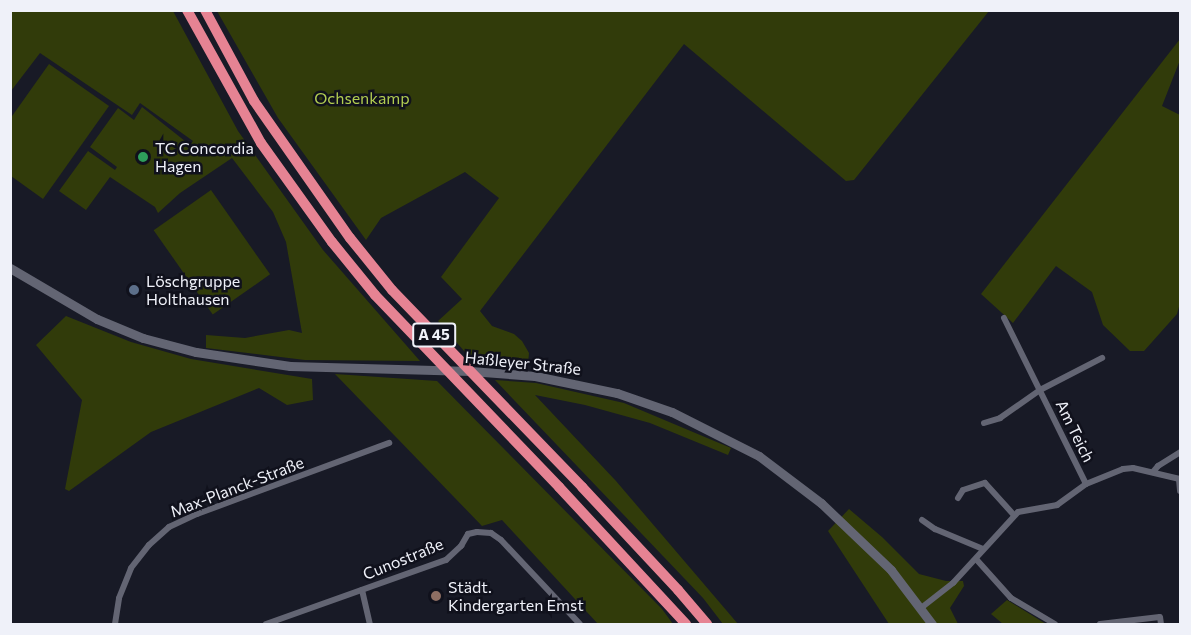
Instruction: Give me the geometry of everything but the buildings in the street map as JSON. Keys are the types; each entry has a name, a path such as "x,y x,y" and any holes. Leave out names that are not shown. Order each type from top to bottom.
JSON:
{"highway":[{"name":"A 45","path":"187,10 261,143 332,242 407,329 559,487 686,624"},
{"name":"A 45","path":"206,10 254,101 350,238 392,290 598,505 707,624"}],"main road":[{"name":"Haßleyer Straße","path":"10,268 75,308 143,338 228,359 327,368 506,373 568,381 617,393 672,412 735,441 783,472 845,523 891,570 933,624"}],"street":[{"name":"Am Teich","path":"1004,318 1086,484"},
{"name":"Am Teich","path":"984,423 1000,418 1040,390 1102,358"},
{"name":"Max-Planck-Straße","path":"115,624 119,598 131,568 149,545 170,527 197,514 389,442"},
{"path":"1153,472 1158,466 1180,452"},
{"path":"921,608 953,583 1013,514 1057,505 1086,484 1123,469 1153,472 1180,479 1180,491"},
{"path":"958,498 963,490 985,483 1013,514"},
{"path":"922,520 936,529 983,549"},
{"name":"Cunostraße","path":"266,624 446,560 461,546 468,534 491,533 501,540 580,624"},
{"path":"976,559 1011,598 1055,624"},
{"path":"362,591 370,624"},
{"path":"1100,624 1160,617 1161,624"}],"green space":[{"path":"11,11 173,11 238,131 323,250 420,361 305,360 206,348 206,335 245,338 289,330 302,333 286,242 273,212 232,158 180,193 158,213 155,207 110,177 86,210 59,191 88,151 115,170 117,167 90,147 118,108 134,120 142,107 190,145 193,141 140,103 132,115 40,53 11,91"},
{"name":"Ochsenkamp","path":"217,11 989,11 854,180 846,181 684,44 480,311 492,326 514,334 522,341 529,353 528,364 471,359 438,321 462,299 441,277 499,198 465,172 381,218 366,240 278,118"},
{"path":"1180,39 1180,60 1162,106 1180,115 1180,303 1177,314 1144,351 1130,351 1103,325 1092,292 1056,266 1013,323 981,294"},
{"path":"49,64 109,106 43,199 11,176 10,119"},
{"path":"211,190 270,274 213,315 154,230"},
{"path":"66,316 131,342 191,359 312,379 313,400 287,405 259,388 151,432 69,491 65,489 82,400 36,345"},
{"path":"335,374 437,381 662,609 673,624 598,624 502,520 482,526"},
{"path":"495,380 536,383 624,403 731,448 728,455 650,423 585,405 535,395 616,481 738,624 723,624 703,598"},
{"path":"849,509 882,537 919,574 946,581 963,581 964,586 950,608 958,624 889,624 828,531"},
{"path":"1007,600 1046,624 1003,624 991,614"}],"place":[{"name":"TC Concordia Hagen","path":"143,157"},
{"name":"Löschgruppe Holthausen","path":"134,290"},
{"name":"Städt. Kindergarten Emst","path":"436,596"}]}
